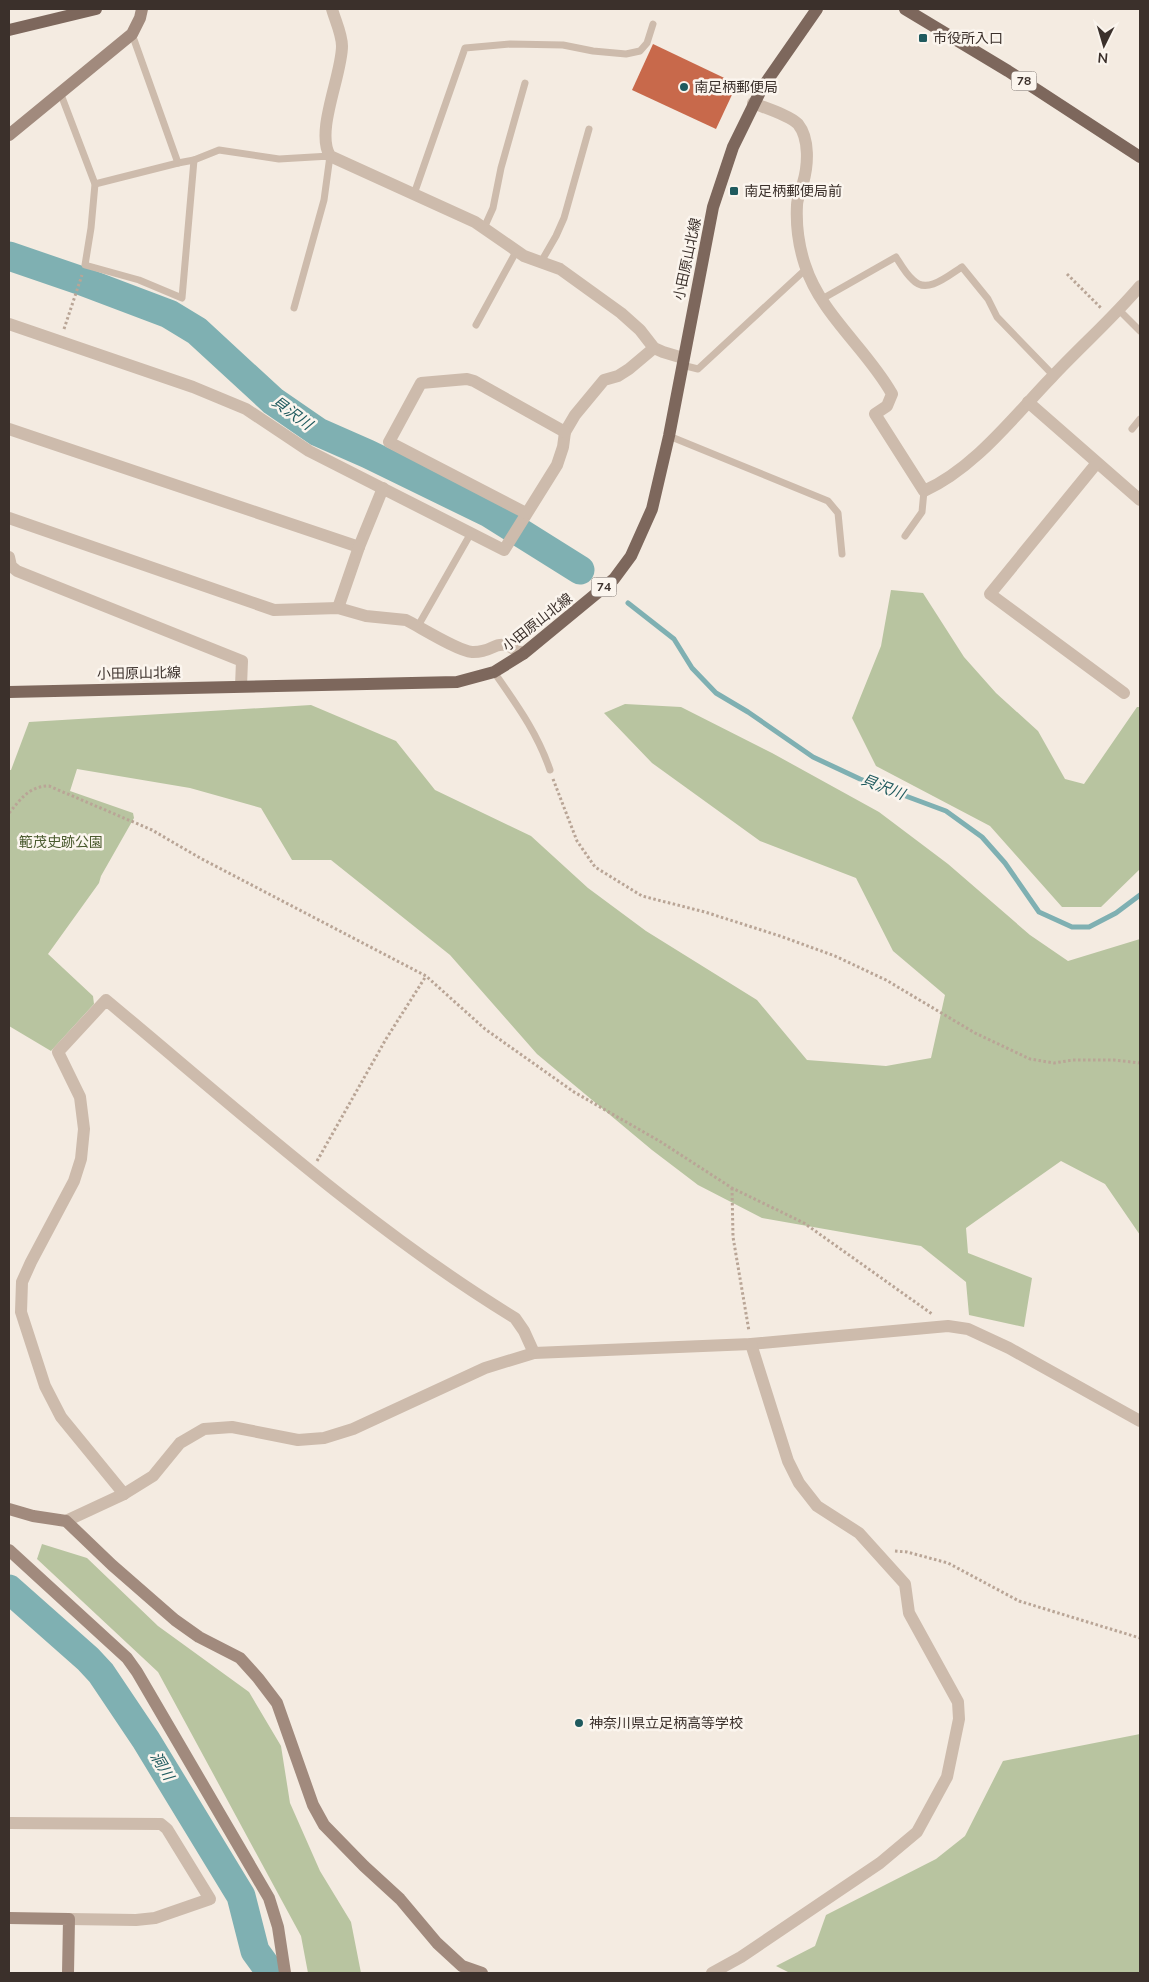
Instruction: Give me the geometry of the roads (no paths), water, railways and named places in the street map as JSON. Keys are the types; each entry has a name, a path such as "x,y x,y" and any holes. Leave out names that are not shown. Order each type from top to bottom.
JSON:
{"main road":[{"path":"9,30 96,9"},
{"name":"小田原山北線","path":"9,692 457,682 494,672 523,654 614,579 632,556 652,509 669,436 713,208 733,147 753,103 817,9"},
{"name":"78","path":"905,9 1008,71 1140,157"}],"street":[{"path":"9,135 132,34 142,9"},
{"path":"332,9 342,47 327,124 325,145 330,156 484,228 524,256 560,269 621,313 640,330 654,348 682,361"},
{"path":"753,103 797,123 804,136 806,172 797,204 799,238 806,269 828,310 865,354 892,394 887,406 876,414 924,491 942,483 972,459 1115,314 1140,286"},
{"path":"9,324 193,387 246,409 309,451 504,550 556,465 563,447 565,432 575,415 604,380 618,376 630,369 654,348"},
{"path":"526,513 389,442 421,383 467,379 474,381 565,432"},
{"path":"1028,402 1096,464 1140,500"},
{"path":"9,429 359,547"},
{"path":"1096,464 990,594 1124,693"},
{"path":"338,608 359,547 383,488"},
{"path":"9,518 274,610 338,608 366,616 406,620 461,649 472,652 501,644 510,646 523,654"},
{"path":"9,557 11,566 16,571 242,661 241,686"},
{"path":"124,1494 61,1416 46,1386 21,1312 22,1282 74,1181 81,1159 84,1129 80,1097 58,1052 106,1000 311,1170 423,1258 515,1318 524,1331 534,1353"},
{"path":"9,1509 33,1516 66,1521 124,1494 154,1476 180,1443 204,1429 232,1427 298,1440 324,1438 353,1430 485,1368 534,1353 751,1344 948,1326 968,1329 1009,1348 1140,1421"},
{"path":"712,1973 741,1957 880,1863 917,1832 947,1777 959,1718 958,1702 909,1613 905,1584 859,1533 817,1506 799,1483 788,1461 751,1344"},
{"path":"66,1521 112,1565 175,1620 199,1637 240,1658 278,1703 313,1805 324,1825 400,1899 437,1943 462,1966 482,1973"},
{"path":"9,1550 127,1658 137,1672 269,1898 278,1927 285,1973"},
{"path":"9,1823 161,1824 167,1829 210,1899 155,1918 136,1920 9,1918"},
{"path":"68,1973 69,1919"}],"lane":[{"path":"414,194 465,48 510,44 563,45 592,51 626,54 640,51 647,43 653,24"},
{"path":"132,34 178,163"},
{"path":"484,228 493,208 501,168 525,82"},
{"path":"60,92 95,184 85,265 139,280 182,298 194,160"},
{"path":"541,262 564,218 588,129"},
{"path":"95,184 194,160 219,150 279,159 330,156 324,200 294,308"},
{"path":"476,325 517,250"},
{"path":"822,299 896,258 913,281 921,285 932,285 962,267 988,299 997,317 1053,375"},
{"path":"682,361 698,369 806,269"},
{"path":"1115,314 1140,331"},
{"path":"1132,429 1140,419"},
{"path":"669,436 828,501 838,513 842,554"},
{"path":"905,536 922,512 924,491"},
{"path":"418,626 471,533"},
{"path":"494,672 529,722 550,770"}],"waterway":[{"name":"貝沢川","path":"9,256 169,314 197,331 273,401 318,432 368,454 489,513 580,570"},
{"name":"貝沢川","path":"628,603 674,639 692,668 716,693 748,712 813,757 860,779 946,811 982,837 1005,863 1039,912 1072,927 1089,927 1116,913 1140,895"},
{"name":"洞川","path":"9,1589 88,1659 101,1673 146,1740 241,1896 255,1951 271,1973"}],"place":[{"name":"市役所入口","path":"923,38"},
{"name":"南足柄郵便局","path":"684,87"},
{"name":"南足柄郵便局前","path":"734,191"},
{"name":"神奈川県立足柄高等学校","path":"579,1723"}],"park label":[{"name":"範茂史跡公園","path":"61,842"}]}
